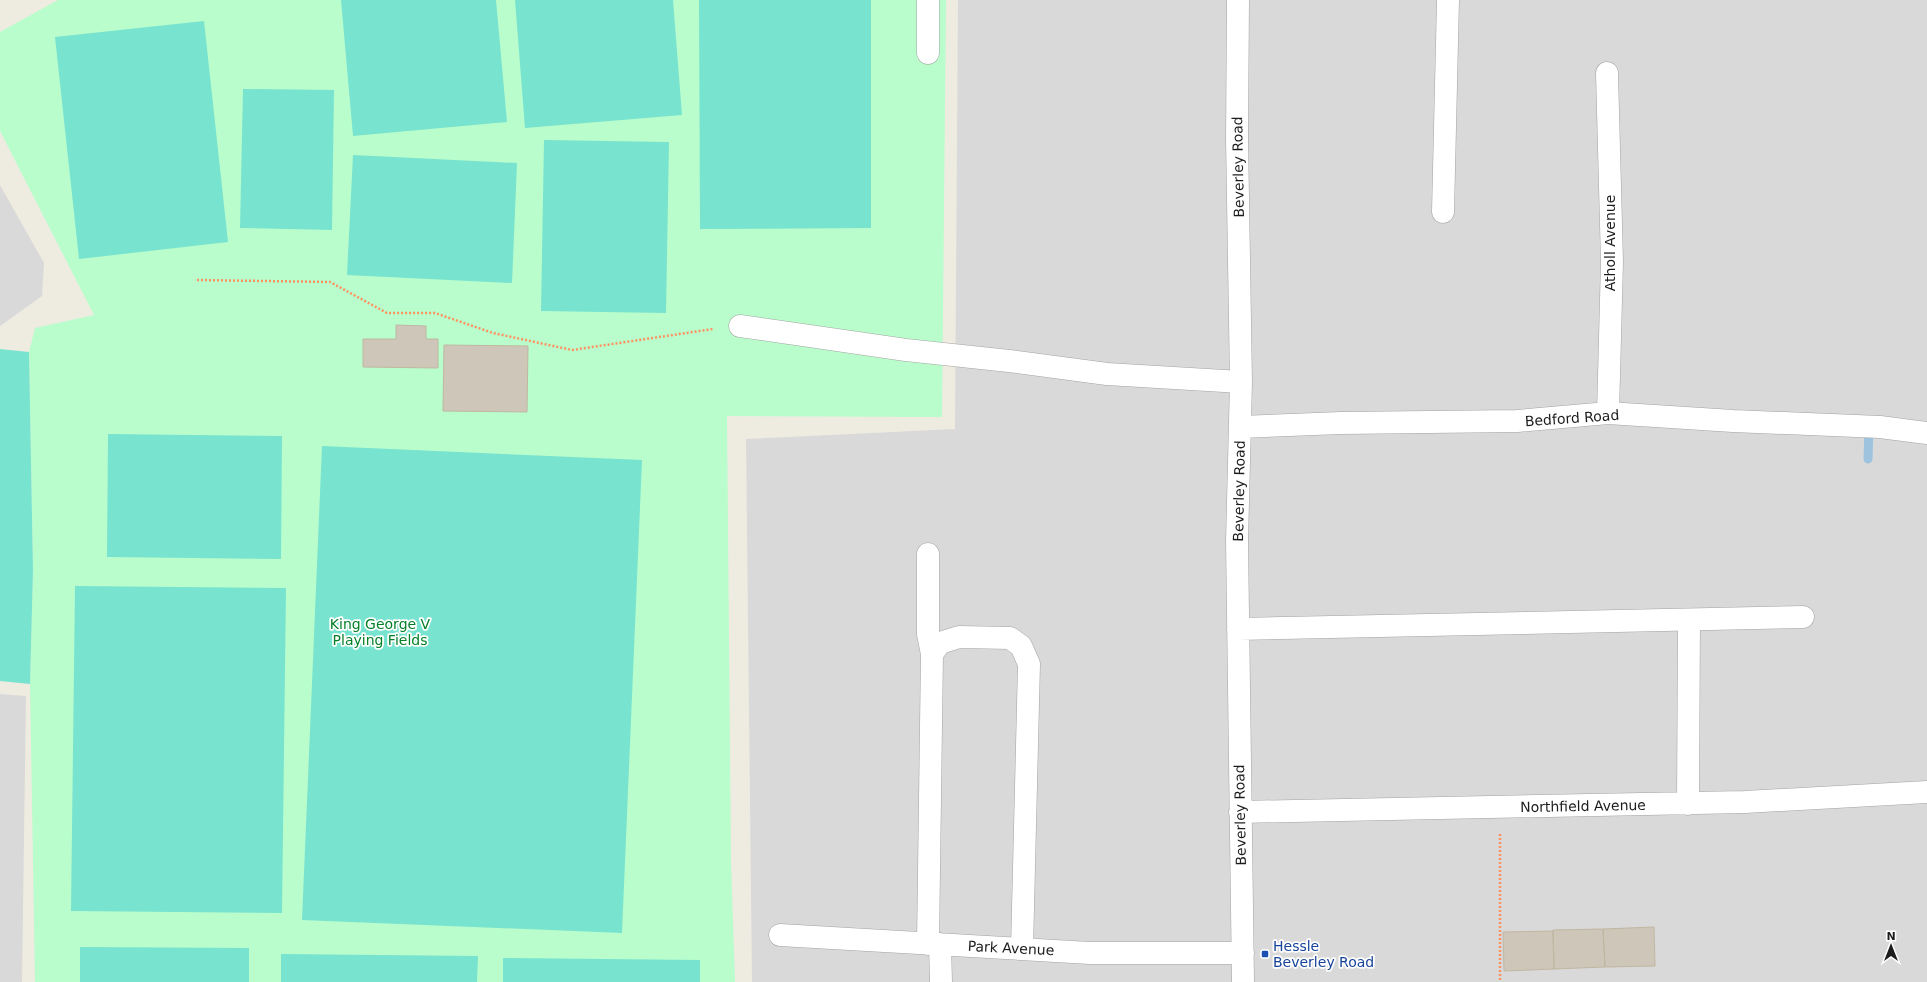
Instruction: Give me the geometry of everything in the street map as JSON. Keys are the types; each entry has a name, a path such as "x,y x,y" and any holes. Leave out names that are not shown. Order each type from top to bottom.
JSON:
{"street":[{"path":"928,0 928,53"},
{"name":"Beverley Road","path":"1238,0 1237,138 1241,382 1237,541 1243,982"},
{"path":"1443,212 1448,0"},
{"name":"Atholl Avenue","path":"1607,72 1612,262 1608,413"},
{"path":"740,326 906,350 1107,374 1241,382"},
{"name":"Bedford Road","path":"1240,427 1341,423 1517,421 1608,413 1734,421 1880,427 1927,433"},
{"path":"928,554 928,634 932,654 934,944 941,982"},
{"path":"1238,630 1803,617"},
{"path":"1688,804 1689,620"},
{"path":"932,654 940,643 959,637 1010,638 1021,646 1029,664 1022,949"},
{"name":"Northfield Avenue","path":"1240,812 1688,804 1927,792"},
{"name":"Park Avenue","path":"780,935 1090,953 1243,953"}],"path":[{"path":"197,280 330,282 387,312 435,313 493,333 572,350 740,326"},
{"path":"1500,808 1500,982"}],"shaded area":[{"path":"958,0 1927,0 1927,982 752,982 746,439 955,429"},
{"path":"0,185 44,263 42,296 0,326"},
{"path":"0,694 26,696 22,982 0,982"}],"green space":[{"name":"King George V Playing Fields","path":"58,0 946,0 942,417 727,416 731,862 735,982 35,982 30,684 33,570 29,352 35,328 94,315 0,131 0,32"},
{"path":"341,0 496,0 507,122 353,136"},
{"path":"515,0 673,0 682,115 525,128"},
{"path":"699,0 871,0 871,228 700,229"},
{"path":"204,21 228,242 79,259 55,37"},
{"path":"243,89 334,90 332,230 240,228"},
{"path":"544,140 669,142 666,313 541,311"},
{"path":"353,155 517,163 512,283 347,275"},
{"path":"0,349 29,352 33,570 30,684 0,681"},
{"path":"108,434 282,436 281,559 107,557"},
{"path":"322,446 642,460 622,933 302,920"},
{"path":"75,586 286,588 282,913 71,911"},
{"path":"80,947 249,948 249,982 80,982"},
{"path":"281,954 478,956 477,982 281,982"},
{"path":"503,958 700,960 700,982 503,982"}],"building":[{"path":"396,325 426,326 426,339 438,339 438,368 363,367 363,339 396,339"},
{"path":"444,345 528,346 527,412 443,411"},
{"path":"1654,927 1655,966 1605,967 1603,929"},
{"path":"1603,929 1605,967 1554,969 1553,930"},
{"path":"1553,931 1554,969 1504,971 1503,932"}],"waterway":[{"path":"1868,459 1869,427"}],"place":[{"name":"Hessle Beverley Road","path":"1265,954"}]}
